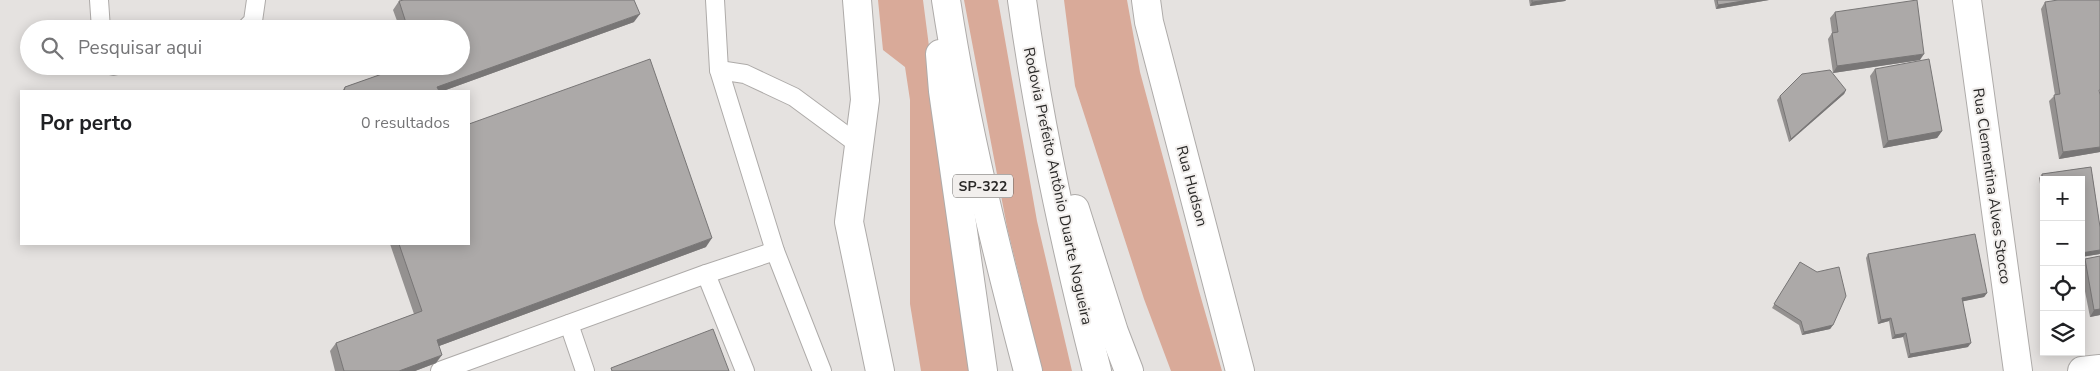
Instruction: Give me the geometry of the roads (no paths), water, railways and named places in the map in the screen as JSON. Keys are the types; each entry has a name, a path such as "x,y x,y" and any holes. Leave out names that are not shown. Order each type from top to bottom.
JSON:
{"main road":[{"path":"856,0 865,100 849,222 880,371"},
{"path":"935,0 943,91 982,371"},
{"name":"SP-322","path":"946,0 953,48 996,248 1028,371"},
{"name":"Rodovia Prefeito Antônio Duarte Nogueira","path":"1022,0 1032,69 1073,274 1098,371"},
{"name":"Rua Hudson","path":"1146,0 1149,22 1240,371"},
{"name":"Rua Clementina Alves Stocco","path":"1966,0 2018,371"},
{"path":"1032,69 1114,332 1129,371"},
{"path":"2082,371 2100,369"}],"lane":[{"path":"99,0 100,20"},
{"path":"253,20 256,0"},
{"path":"715,0 719,70 775,251 822,371"},
{"path":"719,70 745,74 794,97 859,145"},
{"path":"440,371 706,274 775,251"},
{"path":"706,274 745,371"},
{"path":"569,324 585,371"}]}
